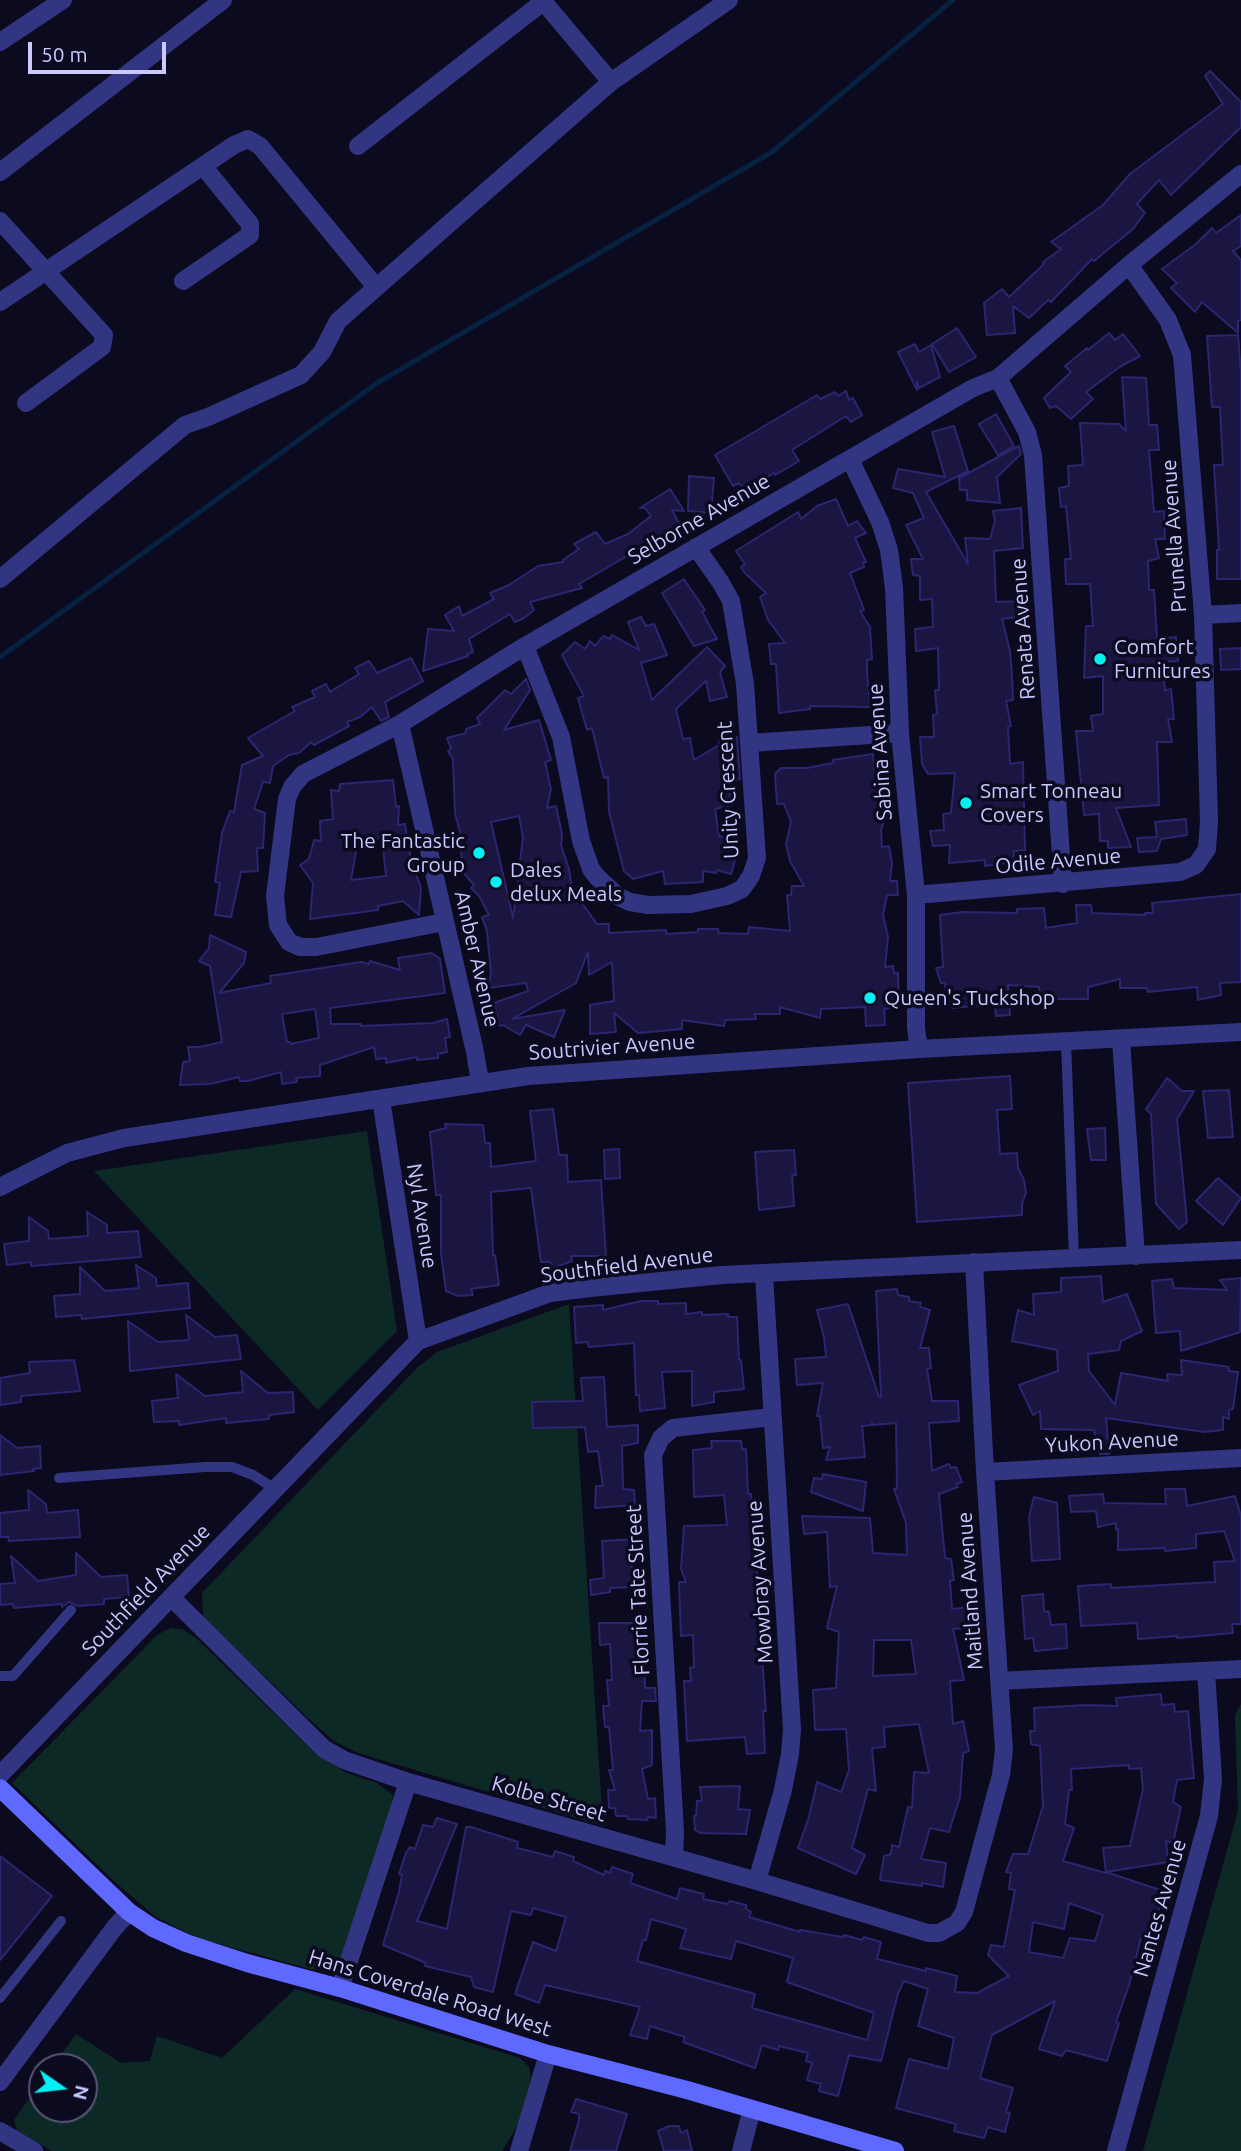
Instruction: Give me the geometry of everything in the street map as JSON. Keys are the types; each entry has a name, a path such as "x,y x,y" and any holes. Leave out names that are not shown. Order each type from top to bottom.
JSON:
{"street":[{"path":"0,42 64,0"},
{"path":"0,172 223,0"},
{"path":"0,579 186,425 301,375 323,352 338,320 611,82 729,0"},
{"path":"358,146 543,1 611,82"},
{"path":"0,302 203,166 248,139 260,146 376,287"},
{"path":"183,281 250,235 250,224 203,166"},
{"name":"Selborne Avenue","path":"444,922 316,947 300,947 289,942 278,925 275,896 285,810 292,787 303,774 400,724 526,646 696,547 973,388 998,378 1129,265 1241,174"},
{"path":"0,220 104,335 102,347 26,403"},
{"name":"Prunella Avenue","path":"1129,265 1168,320 1182,355 1203,615 1209,821 1207,849 1200,859"},
{"name":"Renata Avenue","path":"998,378 1027,432 1033,455 1063,884"},
{"name":"Sabina Avenue","path":"850,459 880,522 889,550 894,587 900,733 916,895 916,1028 919,1049"},
{"name":"Unity Crescent","path":"526,646 561,737 581,841 591,869 604,885 630,902 663,905 710,901 727,897 742,889 751,876 757,848 745,684 730,601 696,547"},
{"path":"1203,615 1241,613"},
{"name":"Amber Avenue","path":"400,724 480,1082"},
{"path":"749,744 900,733"},
{"name":"Odile Avenue","path":"916,895 1180,872 1200,859"},
{"name":"Soutrivier Avenue","path":"0,1187 67,1153 124,1138 480,1082 602,1070 919,1049 1241,1032"},
{"path":"1121,1040 1136,1256"},
{"name":"Nyl Avenue","path":"381,1099 418,1341"},
{"name":"Southfield Avenue","path":"0,1775 418,1341 550,1293 722,1275 1241,1250"},
{"name":"Maitland Avenue","path":"964,1912 1002,1775 1004,1750 974,1262"},
{"name":"Mowbray Avenue","path":"757,1881 783,1790 792,1729 764,1275"},
{"name":"Florrie Tate Street","path":"674,1857 653,1455 660,1438 673,1428 772,1417"},
{"name":"Yukon Avenue","path":"985,1472 1241,1458"},
{"name":"Kolbe Street","path":"171,1597 324,1749 344,1760 408,1782 757,1881 928,1933 939,1933 948,1929 957,1923 964,1912"},
{"path":"999,1681 1241,1669"},
{"name":"Nantes Avenue","path":"1116,2151 1209,1816 1213,1779 1206,1671"},
{"path":"340,1988 408,1782"},
{"name":"Hans Coverdale Road West","path":"0,1788 130,1912 153,1928 186,1943 548,2053 895,2151"},
{"path":"0,2082 115,1927 130,1912"},
{"path":"519,2151 548,2053"},
{"path":"741,2151 752,2109"},
{"path":"0,2131 34,2151"}],"lane":[{"path":"1066,1041 1073,1258"},
{"path":"59,1478 232,1467 253,1475 275,1489"},
{"path":"0,1676 13,1676 71,1610"},
{"path":"0,1998 61,1921"}],"green space":[{"path":"367,1131 397,1331 318,1410 94,1171"},
{"path":"569,1304 603,1826 358,1753 334,1741 203,1617 202,1593 417,1368 437,1352"},
{"path":"171,1628 182,1629 196,1638 316,1754 347,1773 377,1783 393,1795 390,1814 344,1959 334,1967 326,1970 310,1969 197,1938 156,1917 115,1882 12,1783 157,1635"},
{"path":"1241,1704 1241,2151 1143,2151 1238,1811 1235,1715"},
{"path":"295,1989 520,2058 529,2067 531,2079 519,2123 502,2151 52,2151 17,2131 14,2120 28,2100 28,2123 98,2123 98,2053 62,2053 76,2034 121,2063 150,2061 157,2036 222,2058"}],"building":[{"path":"1210,71 1241,102 1241,127 1171,195 1159,180 1137,204 1145,213 1133,229 1094,261 1092,259 1051,302 1048,300 1029,318 1013,306 1015,333 987,335 984,303 1002,289 1009,297 1044,264 1043,262 1061,249 1051,242 1103,205 1130,174 1223,104 1205,76"},
{"path":"1241,215 1241,246 1233,251 1241,260 1241,320 1238,321 1238,333 1202,302 1195,312 1171,288 1177,283 1162,269 1196,244 1212,228 1216,233"},
{"path":"957,328 976,357 949,372 932,344"},
{"path":"1109,333 1115,340 1123,334 1140,356 1121,366 1086,392 1093,399 1071,419 1056,406 1050,408 1044,398 1071,372 1065,366"},
{"path":"1238,335 1241,374 1241,579 1217,579 1219,550 1214,465 1223,465 1220,407 1212,407 1207,336"},
{"path":"915,344 919,352 931,345 940,377 919,388 917,381 917,390 898,352"},
{"path":"1122,377 1146,378 1149,425 1157,425 1159,450 1149,450 1154,512 1164,511 1165,539 1155,539 1159,558 1148,561 1149,590 1154,590 1157,639 1176,637 1178,661 1162,662 1165,690 1171,689 1174,719 1168,719 1172,742 1157,742 1159,805 1116,808 1131,847 1108,848 1108,841 1100,841 1099,814 1084,815 1076,731 1093,731 1091,716 1103,714 1103,676 1084,678 1086,626 1093,626 1090,584 1066,584 1065,559 1071,559 1066,506 1061,507 1059,488 1069,486 1068,466 1083,465 1080,423 1119,424 1126,431"},
{"path":"846,391 849,400 853,398 862,415 851,422 846,416 792,450 799,461 775,475 774,473 744,491 739,483 733,486 715,455 817,395 820,399 835,392 838,396"},
{"path":"996,414 1014,446 998,455 979,424"},
{"path":"954,426 968,471 926,492 968,564 965,538 990,539 995,521 993,511 1021,508 1023,548 994,551 996,602 1022,601 1024,616 1002,619 1010,651 1012,676 1013,700 1006,701 1011,726 1008,727 1010,764 1023,762 1025,850 1014,851 1013,862 985,866 985,860 949,863 950,845 933,846 930,831 944,830 943,814 951,813 955,773 928,774 922,764 920,737 934,737 933,715 937,714 935,690 939,690 938,648 916,651 915,629 933,627 932,599 920,600 920,576 913,575 911,559 923,559 906,525 924,518 913,493 893,488 898,469 945,477 932,432"},
{"path":"1019,446 1021,454 997,477 1000,503 967,500 967,490 960,490 959,478"},
{"path":"689,476 714,478 711,513 688,511"},
{"path":"670,489 684,511 672,510 681,527 639,553 628,558 627,556 579,584 582,588 530,602 534,610 524,618 515,622 510,614 469,639 473,652 467,654 468,656 423,671 428,629 454,631 445,615 459,606 462,616 494,599 490,593 509,585 538,566 563,562 579,549 574,544 596,532 605,544 628,534 651,516 645,508 640,508"},
{"path":"836,499 848,526 857,521 866,533 855,538 866,562 863,563 864,567 850,573 864,610 860,611 870,627 872,659 867,660 867,673 870,707 810,706 810,709 779,713 776,664 771,664 769,644 785,643 768,620 760,597 766,593 745,573 741,567 745,564 736,551 798,512 801,519 817,506"},
{"path":"684,579 705,610 702,612 717,639 694,646 662,593"},
{"path":"641,617 646,626 654,624 667,655 641,663 652,700 707,647 725,666 720,672 727,697 710,701 706,681 676,709 683,739 690,738 694,760 719,745 719,741 737,737 740,779 728,782 732,805 715,809 719,836 734,839 729,858 735,860 731,874 717,870 716,873 703,871 703,882 665,884 663,871 633,879 624,871 609,812 608,777 604,778 592,728 587,730 578,698 584,696 562,655 575,642 585,649 590,641 595,646 603,636 610,639 612,635 639,650 628,622"},
{"path":"1241,648 1241,669 1221,670 1220,649"},
{"path":"411,658 423,681 385,702 389,717 381,721 372,707 360,717 347,722 349,726 314,745 311,742 299,753 289,755 273,766 270,783 263,782 254,809 265,813 263,848 257,848 258,871 241,872 231,917 215,915 220,883 215,882 222,833 230,811 234,812 242,765 263,756 248,738 295,711 292,707 315,697 312,691 326,684 330,692 359,674 355,668 369,661 377,673"},
{"path":"526,679 530,690 504,730 539,720 551,760 545,762 551,789 547,808 556,806 562,834 561,845 572,889 597,924 609,924 609,933 666,930 666,934 718,929 719,933 748,934 749,927 790,931 787,895 791,895 792,886 804,886 790,861 786,844 791,822 784,804 777,804 775,774 781,768 807,768 833,763 833,760 873,754 874,769 878,767 885,798 881,798 886,814 881,830 882,847 889,846 892,863 890,881 897,881 898,895 887,895 883,915 888,937 885,967 893,966 894,973 898,973 899,1006 884,1009 885,1025 866,1026 865,1007 821,1009 820,1018 780,1007 780,1014 755,1014 756,1019 725,1020 724,1026 682,1020 682,1029 638,1033 614,1013 616,1032 590,1034 590,1005 614,1001 612,962 589,975 588,952 576,983 512,1019 565,1010 554,1037 526,1025 520,1035 503,1025 500,1026 494,1003 528,991 526,983 488,988 491,973 487,931 482,917 489,915 479,896 471,888 474,885 463,872 462,840 455,813 453,759 448,751 451,749 447,738 466,733 466,729 480,724 477,718 505,690 511,694","holes":["519,816 523,837 513,918 491,822"]},
{"path":"393,780 396,807 399,806 398,825 405,824 411,860 421,888 419,915 403,901 378,906 378,910 310,919 313,883 300,865 309,859 314,840 321,841 320,821 333,819 331,790 339,791 340,784","holes":["382,838 386,876 351,880 358,840"]},
{"path":"1186,819 1187,835 1161,839 1157,851 1139,852 1137,838 1157,837 1155,822"},
{"path":"1241,894 1241,982 1220,983 1221,995 1198,1000 1197,987 1148,992 1147,988 1120,988 1120,979 1088,987 1088,999 1041,999 1039,987 1008,985 1010,1015 996,1016 995,1004 953,1008 947,1001 945,983 941,983 936,968 943,967 940,915 963,912 1017,913 1017,909 1044,908 1046,928 1077,923 1076,905 1091,905 1092,913 1145,915 1153,913 1152,903"},
{"path":"210,935 246,952 244,963 219,993 271,983 270,976 361,962 369,964 370,961 400,970 398,958 432,953 440,959 445,993 330,1008 331,1024 361,1026 433,1023 447,1019 450,1037 445,1038 447,1052 438,1054 438,1058 417,1060 417,1057 386,1063 386,1058 376,1059 374,1047 320,1065 320,1076 296,1078 297,1082 282,1084 281,1072 248,1081 240,1081 239,1077 210,1084 180,1085 183,1062 190,1061 188,1047 222,1042 210,966 199,961 209,948","holes":["315,1009 319,1038 291,1044 287,1042 282,1014"]},
{"path":"1010,1076 1012,1109 997,1110 1000,1154 1017,1153 1018,1168 1026,1193 1022,1215 917,1222 908,1083"},
{"path":"1167,1078 1182,1091 1194,1091 1177,1119 1187,1222 1179,1229 1156,1204 1151,1114 1146,1109"},
{"path":"1229,1090 1233,1137 1208,1138 1203,1091"},
{"path":"553,1109 559,1155 567,1155 568,1182 601,1180 606,1256 571,1256 572,1261 553,1268 550,1262 541,1262 531,1188 491,1192 493,1255 499,1285 471,1289 473,1295 458,1296 446,1291 441,1253 441,1195 436,1195 430,1132 446,1128 445,1124 483,1125 485,1143 490,1143 491,1167 536,1161 530,1111"},
{"path":"1105,1128 1106,1160 1091,1160 1087,1129"},
{"path":"619,1149 620,1178 605,1179 604,1150"},
{"path":"794,1150 794,1206 759,1210 755,1152"},
{"path":"1218,1178 1241,1198 1223,1225 1196,1201"},
{"path":"87,1212 107,1225 107,1233 138,1231 141,1257 31,1266 31,1262 7,1265 4,1244 29,1241 29,1217 48,1231 49,1239 88,1236"},
{"path":"136,1265 156,1278 157,1286 188,1283 190,1308 82,1319 81,1315 56,1317 54,1296 80,1294 80,1267 105,1291 139,1288"},
{"path":"1101,1276 1103,1302 1127,1294 1142,1331 1121,1341 1119,1350 1088,1354 1089,1371 1115,1405 1121,1373 1168,1381 1167,1374 1182,1375 1181,1360 1229,1367 1228,1371 1238,1372 1233,1409 1229,1410 1229,1419 1223,1417 1223,1430 1204,1432 1106,1418 1109,1454 1100,1454 1094,1430 1041,1429 1040,1411 1033,1415 1019,1385 1058,1371 1057,1350 1012,1341 1018,1310 1034,1315 1033,1294 1061,1292 1061,1278"},
{"path":"1241,1278 1240,1332 1181,1351 1180,1331 1156,1333 1152,1281 1172,1279 1174,1288 1227,1290 1220,1280"},
{"path":"897,1289 898,1295 909,1297 909,1301 921,1303 920,1307 930,1310 920,1348 929,1348 931,1368 927,1369 932,1401 958,1401 959,1421 929,1423 932,1471 949,1464 951,1468 956,1467 962,1482 956,1484 958,1487 939,1494 945,1558 951,1559 954,1580 950,1581 952,1609 980,1606 982,1627 953,1629 964,1680 950,1681 953,1724 963,1721 969,1751 963,1753 960,1797 949,1832 930,1828 921,1859 946,1863 943,1887 880,1880 884,1856 891,1854 892,1845 899,1847 908,1807 912,1808 914,1772 929,1773 919,1724 884,1727 885,1747 872,1748 876,1791 868,1789 852,1848 865,1855 856,1874 798,1848 817,1782 841,1792 849,1770 846,1729 815,1730 813,1690 836,1688 839,1632 827,1628 837,1586 830,1587 827,1532 804,1534 802,1516 870,1518 873,1553 907,1555 906,1523 894,1489 897,1488 896,1423 872,1423 862,1426 865,1457 826,1460 830,1447 823,1448 820,1416 817,1416 823,1383 797,1385 795,1359 826,1357 817,1310 848,1304 881,1397 876,1291","holes":["874,1640 911,1640 916,1674 873,1676"]},
{"path":"641,1301 658,1301 658,1304 686,1303 686,1314 702,1312 702,1315 728,1314 728,1317 737,1317 739,1360 744,1389 714,1392 714,1402 692,1406 692,1371 662,1372 665,1408 640,1411 639,1395 636,1395 634,1343 589,1347 587,1342 576,1343 574,1307 603,1305 603,1310"},
{"path":"186,1315 215,1337 237,1335 241,1359 130,1371 128,1321 158,1342 189,1340"},
{"path":"74,1360 80,1391 21,1396 21,1402 0,1405 0,1378 30,1373 29,1362"},
{"path":"241,1371 268,1393 293,1392 294,1412 269,1415 269,1419 226,1423 226,1418 179,1425 179,1421 154,1422 152,1401 178,1398 176,1374 205,1396 243,1392"},
{"path":"604,1377 607,1427 638,1425 638,1443 622,1446 623,1489 634,1490 635,1505 595,1508 596,1486 603,1486 598,1451 588,1452 585,1427 533,1428 532,1402 583,1401 581,1378"},
{"path":"0,1435 17,1448 40,1446 41,1468 0,1475"},
{"path":"711,1441 741,1441 742,1449 746,1449 748,1494 751,1494 752,1517 756,1517 759,1542 755,1542 760,1616 766,1615 766,1631 760,1631 766,1711 763,1711 765,1753 747,1754 745,1737 687,1741 684,1681 691,1681 690,1668 694,1667 693,1635 681,1636 679,1582 686,1582 681,1569 684,1526 727,1525 724,1495 694,1497 693,1450 712,1448"},
{"path":"823,1474 866,1482 863,1511 811,1492 814,1478 822,1479"},
{"path":"1165,1489 1185,1489 1187,1506 1235,1496 1241,1516 1241,1624 1232,1624 1233,1633 1138,1639 1137,1623 1081,1626 1078,1586 1111,1584 1111,1588 1215,1582 1214,1562 1235,1561 1224,1531 1196,1534 1196,1548 1165,1551 1165,1548 1118,1550 1116,1523 1098,1527 1096,1511 1071,1512 1069,1496 1103,1494 1104,1503 1166,1504"},
{"path":"28,1490 46,1504 47,1513 78,1510 80,1537 9,1541 8,1537 0,1537 0,1513 29,1510"},
{"path":"1034,1497 1057,1503 1060,1559 1032,1561 1029,1517"},
{"path":"637,1539 639,1562 632,1561 631,1587 610,1588 610,1592 591,1595 590,1580 604,1578 602,1541"},
{"path":"76,1553 101,1577 127,1575 129,1597 104,1599 104,1604 78,1606 69,1602 62,1607 62,1604 14,1608 13,1604 0,1605 0,1584 15,1583 11,1556 38,1581 76,1575"},
{"path":"1043,1594 1044,1611 1049,1612 1051,1625 1066,1624 1067,1648 1035,1651 1033,1638 1025,1639 1022,1596"},
{"path":"599,1623 634,1623 640,1660 644,1661 645,1688 655,1688 656,1701 642,1701 640,1731 652,1730 652,1765 642,1769 648,1799 655,1798 656,1818 628,1819 627,1816 616,1816 615,1808 609,1808 608,1790 615,1790 609,1770 613,1770 609,1727 605,1727 603,1706 609,1706 607,1680 612,1680 610,1644 600,1645"},
{"path":"1161,1694 1162,1705 1174,1704 1175,1712 1188,1711 1194,1778 1177,1780 1173,1802 1181,1807 1173,1843 1166,1841 1168,1862 1106,1872 1166,1892 1159,1907 1153,1937 1142,1934 1107,2061 1066,2050 1062,2056 1039,2049 1055,2001 992,2035 980,2078 1013,2088 1006,2112 1010,2113 1005,2132 988,2127 984,2138 954,2131 956,2124 896,2108 909,2059 948,2069 954,2038 918,2026 928,1989 904,1981 898,1993 881,2061 849,2055 838,2096 819,2091 821,2084 807,2080 812,2063 806,2061 808,2053 779,2046 778,2050 762,2045 755,2068 683,2042 685,2037 650,2026 647,2039 630,2035 640,2007 545,1985 539,2003 515,1994 533,1942 556,1951 566,1917 533,1908 531,1915 511,1911 493,1992 474,1987 471,1977 425,1966 426,1963 383,1945 399,1892 402,1875 399,1874 406,1853 410,1847 415,1849 423,1825 433,1827 437,1818 457,1824 417,1921 447,1929 466,1827 471,1827 518,1842 517,1848 553,1857 555,1851 574,1857 573,1861 604,1875 605,1871 610,1873 612,1867 633,1874 630,1883 677,1899 680,1888 704,1894 703,1899 746,1905 746,1909 751,1912 749,1917 800,1932 844,1935 862,1940 864,1937 881,1942 877,1959 957,1976 955,1992 977,1993 1009,1976 988,1955 991,1945 1004,1947 1015,1890 1009,1889 1011,1873 1006,1872 1013,1854 1028,1854 1043,1806 1040,1746 1031,1744 1030,1731 1035,1731 1034,1708 1117,1706 1116,1698","holes":["1129,1765 1129,1769 1141,1768 1143,1789 1130,1846 1103,1848 1106,1873 1063,1861 1074,1828 1065,1824 1069,1790 1072,1790 1071,1769","1069,1903 1103,1915 1095,1941 1070,1938 1063,1958 1029,1952 1033,1922 1064,1929","651,1919 686,1929 680,1948 731,1959 736,1941 793,1958 787,1982 874,2013 867,2040 752,2008 755,1994 637,1961 643,1940 646,1940"]},
{"path":"740,1786 738,1809 750,1810 746,1834 700,1833 695,1830 697,1801 702,1801 700,1787"},
{"path":"0,1856 52,1896 0,1960"},
{"path":"576,2099 627,2114 616,2151 570,2151 579,2120 579,2114 571,2112"},
{"path":"669,2126 679,2126 681,2133 687,2130 692,2151 664,2151 658,2131"}],"waterway":[{"path":"0,657 377,383 772,152 953,0"}],"place":[{"name":"Comfort Furnitures","path":"1100,659"},
{"name":"Smart Tonneau Covers","path":"966,803"},
{"name":"The Fantastic Group","path":"479,853"},
{"name":"Dales delux Meals","path":"496,882"},
{"name":"Queen's Tuckshop","path":"870,998"}]}
